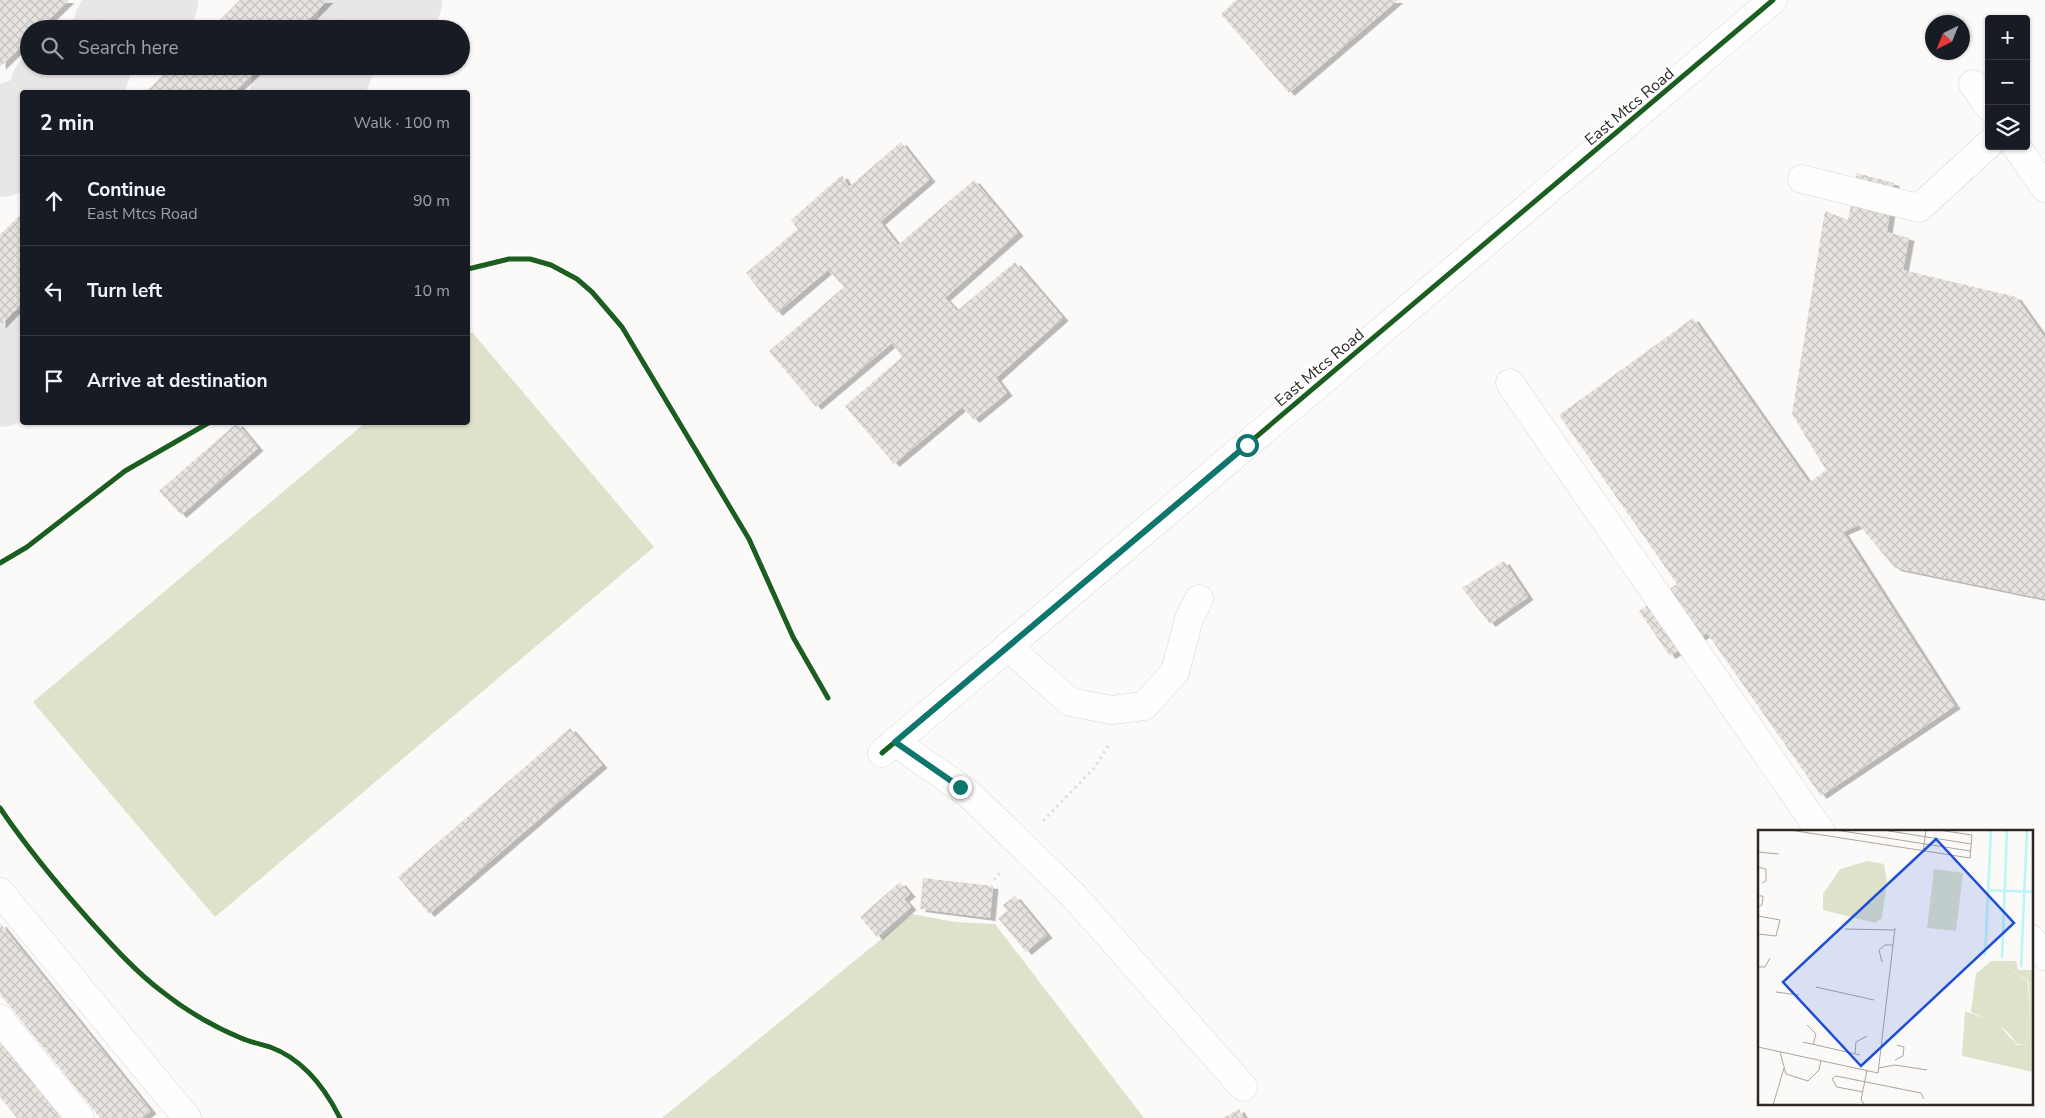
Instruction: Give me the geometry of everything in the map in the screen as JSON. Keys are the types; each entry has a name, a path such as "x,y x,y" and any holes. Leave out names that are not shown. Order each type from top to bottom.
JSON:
{"street":[{"name":"East Mtcs Road","path":"1022,846 969,794 889,748 1773,0"},
{"path":"1972,84 1988,105"},
{"path":"1802,180 1919,208 1985,148"},
{"path":"2019,150 2045,188"},
{"path":"1510,382 1820,830"},
{"path":"1008,647 1070,702 1112,710 1144,706 1176,672 1189,619 1199,599"},
{"path":"1022,846 1072,894 1243,1087"},
{"path":"0,892 181,1116"},
{"path":"2032,940 2045,956"},
{"path":"0,1018 80,1118"}],"path":[{"path":"994,880 1022,846 1095,767 1110,745 1112,710"}],"green space":[{"path":"472,332 654,547 215,917 33,702 363,425 470,425 470,334"},
{"path":"912,914 955,922 995,924 1144,1118 662,1118"}],"building":[{"path":"0,0 69,0 48,20 20,20 20,48 0,67"},
{"path":"240,0 328,0 308,20 220,20"},
{"path":"1236,0 1398,0 1289,93 1221,14"},
{"path":"163,75 252,75 236,90 148,90"},
{"path":"901,142 930,179 880,222 898,245 974,180 1018,233 945,298 957,311 1015,262 1063,318 996,378 1007,393 974,420 962,407 894,464 845,406 902,357 892,343 816,407 769,351 844,287 828,270 777,313 746,273 798,229 791,220 842,175 849,187"},
{"path":"1857,173 1894,183 1887,232 1909,238 1903,270 2016,297 2045,338 2045,599 1895,568 1859,525 1843,532 1955,706 1821,796 1707,633 1670,656 1639,611 1677,584 1559,415 1693,318 1809,483 1826,470 1792,414 1825,211 1848,220"},
{"path":"20,215 20,305 0,326 0,235"},
{"path":"235,425 239,425 258,448 181,515 159,491"},
{"path":"1504,561 1528,597 1490,624 1462,588"},
{"path":"570,728 602,765 429,914 398,877"},
{"path":"923,878 993,886 990,918 920,909"},
{"path":"900,882 910,894 904,899 911,907 877,937 860,917"},
{"path":"1015,896 1047,935 1026,952 998,918 1007,911 1003,905"},
{"path":"0,923 151,1111 142,1118 100,1118 0,994"},
{"path":"0,1042 61,1118 17,1118 0,1097"},
{"path":"1239,1109 1244,1118 1223,1118"}],"taxiway":[{"path":"130,20 150,0"},
{"path":"373,20 394,0"},
{"path":"59,90 74,75"},
{"path":"300,90 316,75"},
{"path":"0,149 20,129"},
{"path":"0,379 20,360"}],"cycle path":[{"path":"882,753 1773,0"},
{"path":"470,269 509,259 530,259 551,265 577,279 592,292 622,327 749,539 793,637 828,698"},
{"path":"0,563 27,547 125,471 205,425"},
{"path":"0,808 66,894 141,974 179,1004 209,1023 244,1039 282,1052 293,1059 320,1086 340,1118"}],"route":[{"path":"960,787 895,742 1247,445"}]}
